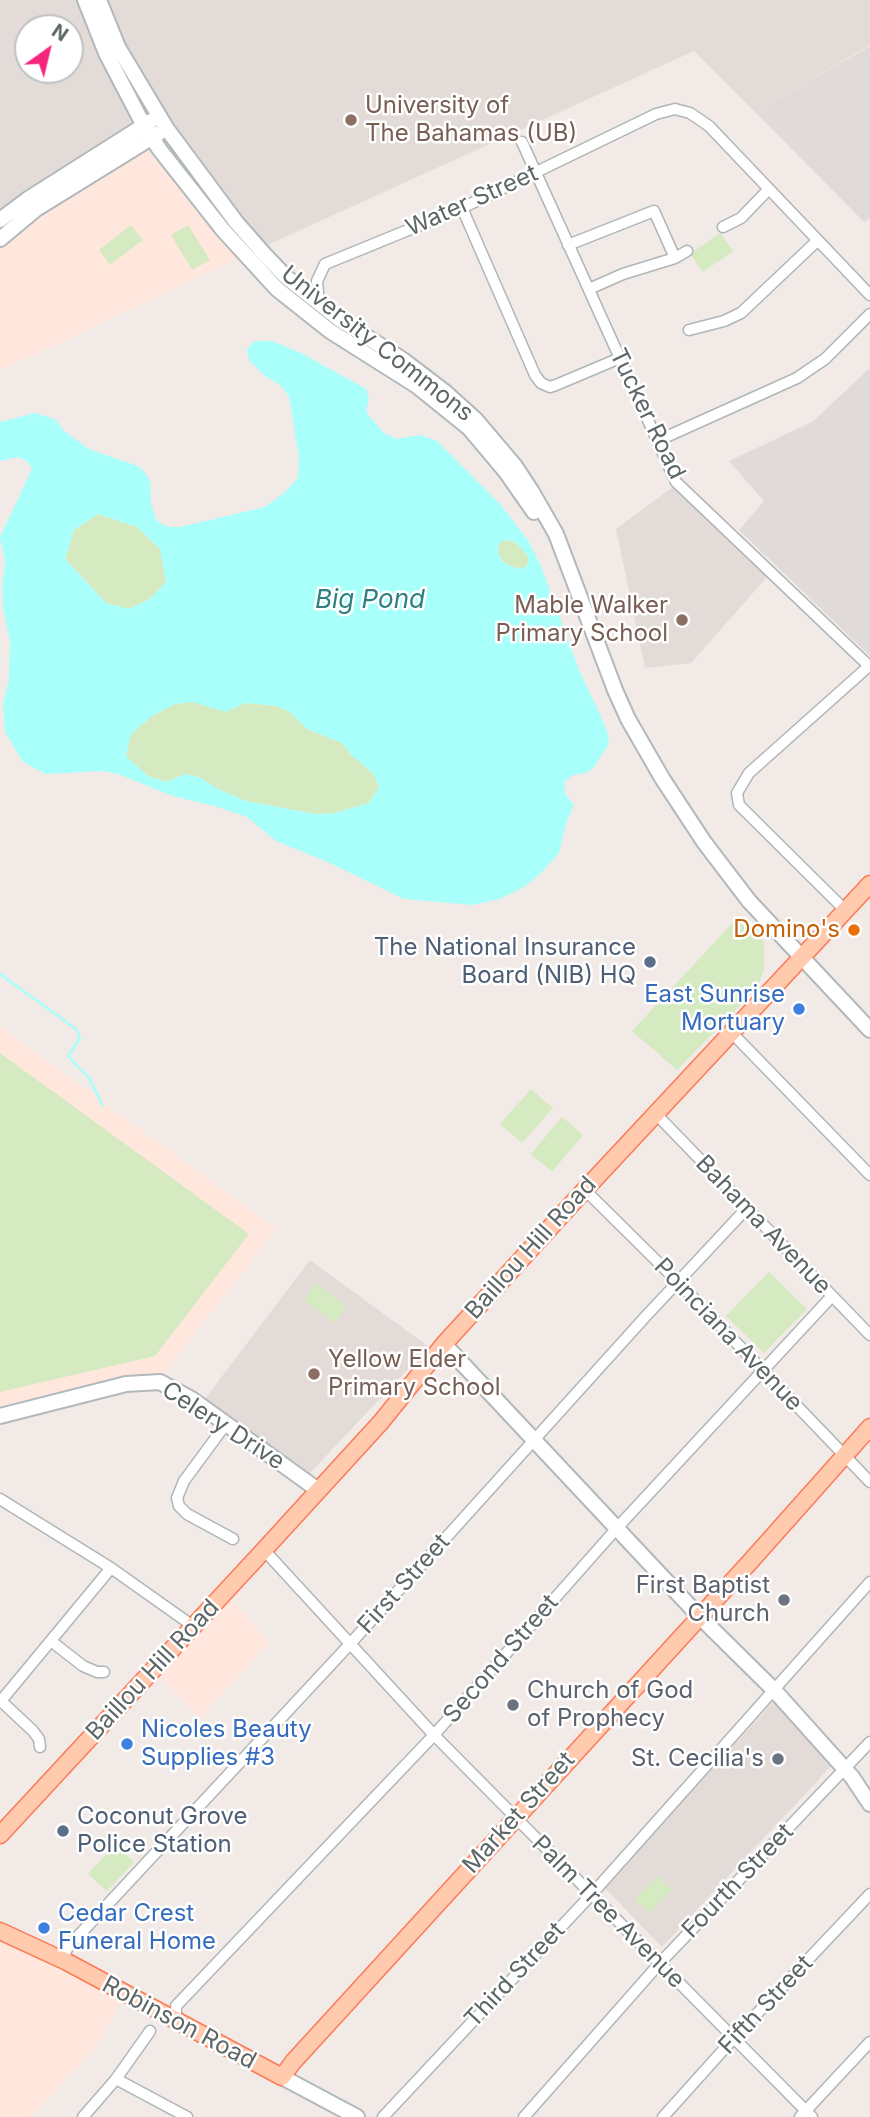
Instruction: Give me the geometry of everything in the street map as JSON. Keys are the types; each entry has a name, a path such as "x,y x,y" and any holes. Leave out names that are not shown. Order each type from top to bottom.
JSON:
{"main road":[{"name":"University Commons","path":"85,0 106,53 148,132 223,230 277,289 330,331 417,386 468,428 506,472 560,550"},
{"name":"University Commons","path":"99,0 118,47 163,122 236,222 286,277 339,319 425,375 476,420 515,466 556,534 628,719 662,778 749,901 870,1030"},
{"path":"0,239 36,209 163,122"},
{"path":"0,220 28,199 148,132"},
{"name":"Baillou Hill Road","path":"0,1835 381,1422 444,1344 585,1189 845,910 867,893"},
{"path":"444,1344 699,1616 774,1690 845,1770 870,1804"},
{"name":"Celery Drive","path":"0,1416 126,1384 160,1382 176,1389 318,1490"},
{"name":"Market Street","path":"282,2077 870,1427"},
{"name":"Robinson Road","path":"0,1931 67,1962 358,2117"}],"street":[{"name":"Water Street","path":"319,303 317,281 325,264 462,208 656,114 675,109 702,120 870,295"},
{"name":"Tucker Road","path":"522,142 676,482 869,666"},
{"path":"723,227 741,218 769,189"},
{"path":"568,245 666,206"},
{"path":"462,208 535,375 541,383 550,387 620,358"},
{"path":"654,211 675,258"},
{"path":"689,330 724,321 741,313 817,241"},
{"path":"589,289 623,274 675,258 687,251"},
{"path":"657,441 797,378 825,359 870,314"},
{"path":"845,910 739,805 737,793 749,773 869,666"},
{"path":"732,1033 870,1175"},
{"name":"Bahama Avenue","path":"656,1114 870,1335"},
{"name":"Poinciana Avenue","path":"585,1189 870,1482"},
{"name":"First Street","path":"67,1962 65,1953 68,1947 350,1644 747,1208"},
{"name":"Second Street","path":"176,2022 176,2006 434,1735 617,1528 832,1296"},
{"path":"226,1424 184,1480 177,1498 179,1506 187,1514 233,1539"},
{"path":"0,1499 111,1569 193,1626"},
{"name":"Palm Tree Avenue","path":"264,1550 434,1735 806,2115"},
{"path":"40,1748 33,1731 0,1702 111,1569"},
{"name":"Third Street","path":"383,2117 591,1895 870,1583"},
{"path":"51,1641 83,1666 104,1672"},
{"name":"Fourth Street","path":"524,2117 659,1964 870,1742"},
{"name":"Fifth Street","path":"663,2117 733,2038 870,1894"},
{"path":"83,2117 116,2079 150,2031"},
{"path":"806,2115 870,2042"},
{"path":"116,2079 187,2117"}],"shaded area":[{"name":"University of The Bahamas (UB)","path":"0,0 870,0 870,46 755,112 694,51 262,247 0,371"},
{"name":"University of The Bahamas (UB)","path":"0,0 870,0 870,45 755,112 694,51 263,247 156,110 0,211"},
{"path":"870,46 870,219 864,222 755,112"},
{"path":"870,368 870,656 739,530 764,501 729,461 812,422"},
{"name":"Mable Walker Primary School","path":"673,487 768,576 691,663 645,668 616,529"},
{"path":"0,1026 276,1229 154,1386 0,1425"},
{"name":"Yellow Elder Primary School","path":"310,1260 429,1347 307,1476 204,1400"},
{"path":"229,1597 270,1642 200,1718 157,1674"},
{"path":"775,1700 833,1764 662,1947 604,1887"},
{"path":"0,1925 127,1991 94,2050 30,2117 0,2117"}],"green space":[{"path":"131,225 143,240 110,265 99,250"},
{"path":"188,225 210,260 192,270 171,235"},
{"path":"720,233 733,251 703,272 690,254"},
{"path":"98,514 137,527 160,549 166,582 150,599 129,609 106,603 65,558 74,530"},
{"path":"501,541 516,543 528,556 524,569 503,562 499,555 498,547"},
{"path":"192,701 225,712 246,703 277,706 290,712 307,729 342,743 351,755 373,773 379,787 369,803 335,813 315,814 246,801 201,778 185,774 166,782 148,776 126,756 131,734 152,716 175,704"},
{"path":"739,916 764,942 764,969 758,987 677,1070 632,1031"},
{"path":"0,1053 249,1234 155,1356 0,1392"},
{"path":"531,1089 553,1108 522,1143 500,1124"},
{"path":"562,1117 583,1135 552,1172 531,1154"},
{"path":"769,1272 807,1309 764,1353 726,1316"},
{"path":"316,1283 347,1306 335,1323 304,1300"},
{"path":"116,1844 134,1862 107,1891 88,1874"},
{"path":"658,1876 672,1890 649,1913 635,1899"}],"water":[{"name":"Big Pond","path":"255,341 272,341 301,353 366,389 369,399 366,409 384,433 397,439 420,435 437,441 500,504 528,540 541,566 579,670 609,738 607,747 594,767 586,773 573,775 564,782 565,794 574,805 566,823 559,853 524,887 500,899 472,905 404,899 330,863 276,841 247,817 173,796 118,774 103,771 46,774 23,762 5,732 3,704 9,680 10,640 3,609 5,563 0,537 32,469 28,462 18,457 0,461 0,422 35,413 55,419 64,431 89,449 140,467 150,480 151,504 157,521 168,527 180,527 265,507 298,478 299,458 289,396 280,385 265,376 249,360 247,349","holes":["98,514 137,527 160,549 166,582 150,599 129,609 106,603 65,559 74,530","501,541 516,543 528,556 524,569 503,562 499,555 498,547","193,702 225,712 246,703 277,706 290,712 307,729 342,743 351,755 373,773 379,787 369,803 335,813 315,814 246,801 201,778 185,774 166,782 148,776 126,756 131,734 152,716 175,704"]}],"waterway":[{"path":"0,974 76,1029 80,1038 68,1056 89,1078 103,1106"}],"place":[{"name":"University of The Bahamas (UB)","path":"351,120"},
{"name":"Mable Walker Primary School","path":"682,620"},
{"name":"Domino's","path":"854,930"},
{"name":"The National Insurance Board (NIB) HQ","path":"650,962"},
{"name":"East Sunrise Mortuary","path":"799,1009"},
{"name":"Yellow Elder Primary School","path":"314,1374"},
{"name":"First Baptist Church","path":"784,1600"},
{"name":"Church of God of Prophecy","path":"513,1705"},
{"name":"Nicoles Beauty Supplies #3","path":"127,1744"},
{"name":"St. Cecilia's","path":"778,1759"},
{"name":"Coconut Grove Police Station","path":"63,1831"},
{"name":"Cedar Crest Funeral Home","path":"44,1928"}]}
